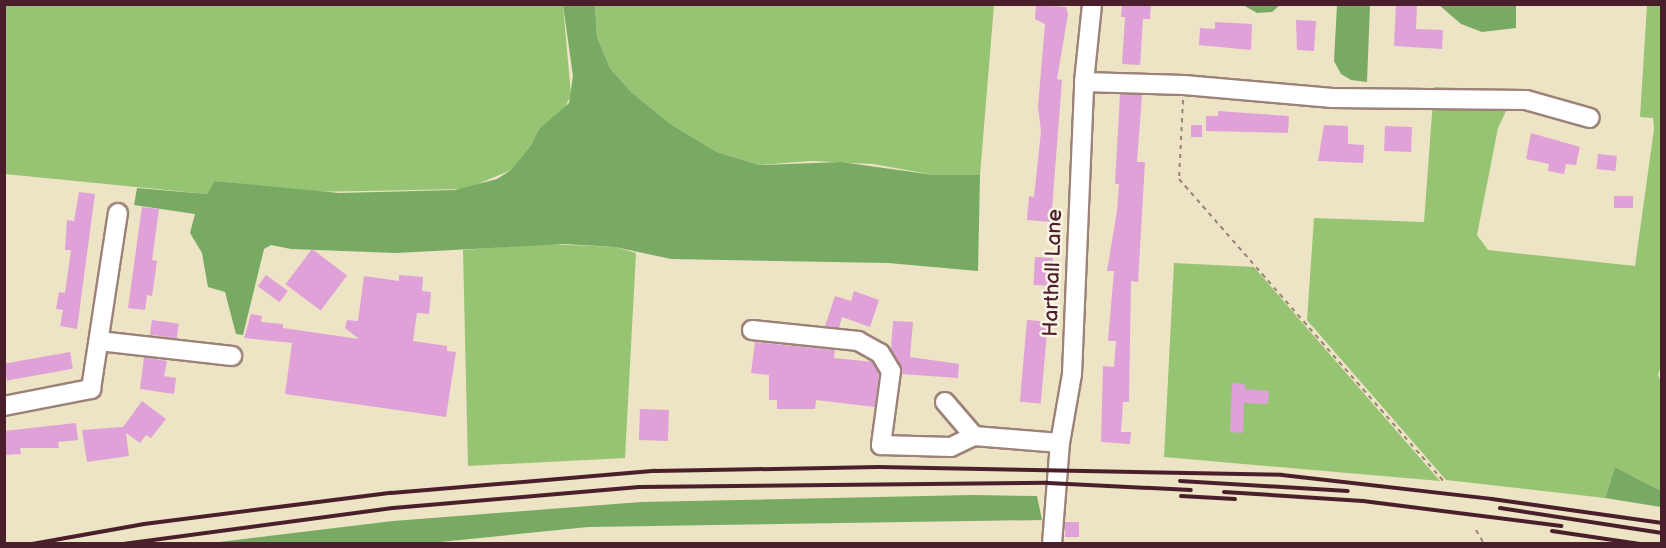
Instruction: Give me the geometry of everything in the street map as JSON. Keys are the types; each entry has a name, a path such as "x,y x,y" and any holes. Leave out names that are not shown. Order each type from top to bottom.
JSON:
{"street":[{"name":"Harthall Lane","path":"1052,543 1060,443 1072,374 1084,82 1092,4"},
{"path":"1084,82 1184,85 1332,98 1526,100 1590,118"},
{"path":"4,406 91,388 118,213"},
{"path":"752,330 858,340 880,353 891,371 881,445 951,447 974,436 1060,443"},
{"path":"99,341 232,356"},
{"path":"945,402 974,436"}],"path":[{"path":"1184,85 1179,178 1443,481"},
{"path":"1476,530 1484,543"}],"green space":[{"path":"4,5 563,5 571,95 564,109 539,129 531,145 511,170 466,189 310,192 216,181 207,194 5,174"},
{"path":"563,5 595,5 597,37 610,68 631,92 672,125 717,152 759,165 841,162 934,175 980,175 978,271 888,263 671,259 615,247 564,244 396,253 291,249 271,245 264,249 243,335 236,334 225,292 208,287 202,253 190,233 195,214 134,205 137,188 207,194 215,181 339,193 455,190 497,179 511,170 531,145 539,129 569,103 573,76"},
{"path":"595,5 994,5 980,175 934,175 873,164 811,161 759,165 717,152 672,125 631,92 610,68 597,37"},
{"path":"1243,5 1280,5 1272,12 1257,13"},
{"path":"1337,5 1370,5 1367,82 1351,80 1341,74 1334,61"},
{"path":"1439,5 1516,5 1516,28 1482,32 1461,24"},
{"path":"1647,5 1661,5 1662,362 1658,375 1662,384 1661,491 1615,467 1605,498 1446,480 1307,320 1314,218 1424,222 1434,87 1516,90 1498,128 1477,235 1488,250 1635,266 1654,129 1653,118 1640,117"},
{"path":"546,244 615,247 636,253 625,458 468,466 463,250"},
{"path":"1174,263 1254,267 1440,481 1164,457"},
{"path":"1615,467 1661,491 1661,507 1605,498"},
{"path":"972,495 1037,496 1042,520 588,527 420,544 211,543 393,521 641,502"}],"building":[{"path":"1122,4 1151,4 1150,19 1143,19 1140,65 1122,64 1125,17 1121,17"},
{"path":"1396,4 1417,4 1416,29 1443,30 1442,49 1394,46"},
{"path":"1036,5 1066,7 1068,14 1057,79 1062,80 1051,222 1027,220 1029,196 1034,197 1041,131 1038,107 1045,24 1035,19"},
{"path":"1296,20 1316,21 1314,51 1297,50"},
{"path":"1215,22 1252,24 1251,50 1199,45 1200,28 1215,29"},
{"path":"1120,94 1142,95 1137,162 1145,162 1138,282 1131,281 1129,402 1123,402 1121,432 1131,432 1130,444 1101,442 1103,366 1114,367 1116,341 1108,341 1114,271 1107,271 1119,184 1115,184"},
{"path":"1218,111 1289,116 1288,133 1206,131 1206,116 1218,116"},
{"path":"1191,125 1202,125 1202,137 1191,137"},
{"path":"1324,125 1348,126 1348,144 1364,145 1363,163 1318,161"},
{"path":"1385,126 1412,127 1411,152 1384,151"},
{"path":"1531,133 1580,147 1576,165 1566,164 1564,174 1548,171 1549,164 1526,159"},
{"path":"1598,154 1617,156 1615,171 1596,169"},
{"path":"79,192 95,194 77,329 60,326 63,310 56,309 59,292 65,293 71,250 65,250 67,220 74,221"},
{"path":"1614,196 1633,196 1633,208 1614,208"},
{"path":"142,207 159,209 152,260 157,261 152,296 147,295 145,310 128,308"},
{"path":"312,249 347,275 321,311 286,284"},
{"path":"1035,257 1053,258 1052,286 1034,285"},
{"path":"266,275 288,291 280,302 258,286"},
{"path":"399,275 423,277 422,291 431,292 429,314 417,313 413,341 447,346 447,351 456,352 446,417 285,394 292,343 244,338 251,314 262,316 261,322 283,324 283,328 359,339 345,328 347,320 358,321 364,276 399,281"},
{"path":"854,291 879,300 870,327 842,317 839,328 825,326 835,296 851,301"},
{"path":"152,320 179,324 177,339 150,335"},
{"path":"1027,320 1048,322 1041,404 1020,402"},
{"path":"893,321 913,322 910,357 959,364 958,378 902,374 891,350"},
{"path":"755,342 835,350 834,358 873,362 879,373 875,407 816,400 815,409 777,409 777,400 769,400 769,375 751,373"},
{"path":"70,352 73,369 7,380 4,364"},
{"path":"144,357 167,361 164,376 176,378 174,394 140,389"},
{"path":"1232,383 1245,384 1245,389 1269,391 1268,404 1244,403 1243,433 1230,432"},
{"path":"142,401 166,419 151,438 146,435 140,443 126,433 129,456 87,462 82,430 123,427"},
{"path":"640,409 669,410 668,441 639,440"},
{"path":"76,423 78,440 58,442 59,448 20,448 21,454 4,455 4,431"},
{"path":"1065,522 1079,522 1079,537 1065,537"}],"railway":[{"path":"32,544 144,524 391,493 655,471 879,467 1282,475 1492,499 1662,523"},
{"path":"1180,481 1348,491"},
{"path":"123,544 393,508 639,487 1048,483 1191,490"},
{"path":"1224,492 1363,501 1561,526"},
{"path":"1181,496 1235,499"},
{"path":"1500,508 1662,533"},
{"path":"1552,531 1640,544"}]}
